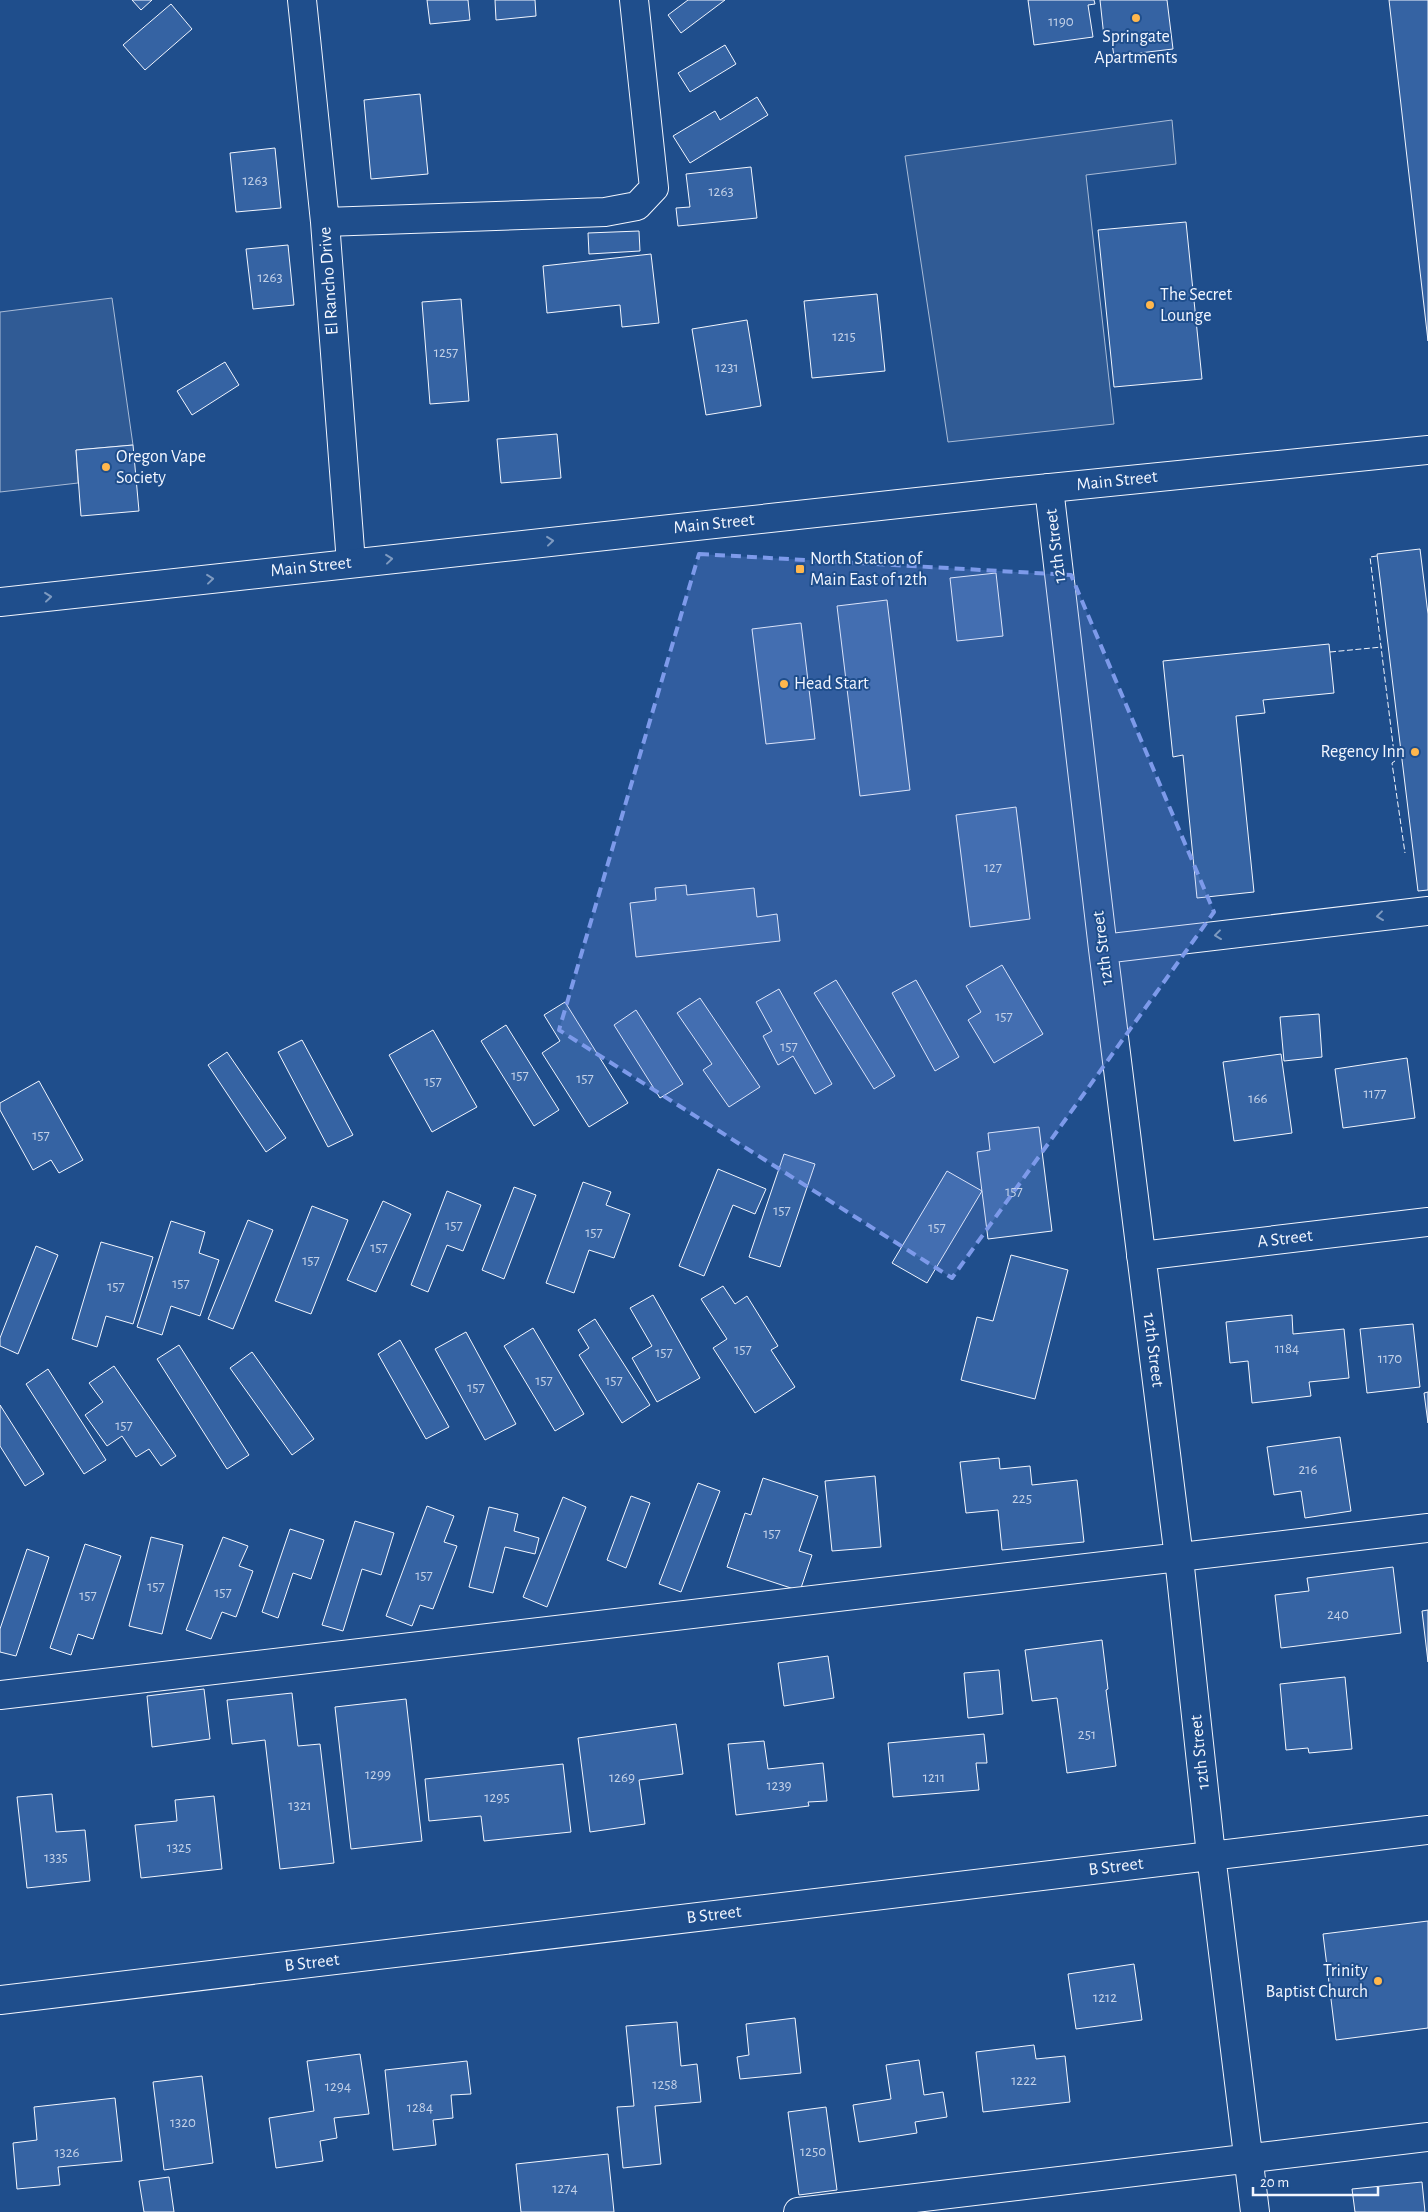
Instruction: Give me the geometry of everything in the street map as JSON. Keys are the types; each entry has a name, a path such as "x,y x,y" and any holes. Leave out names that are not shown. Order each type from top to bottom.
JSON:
{"street":[{"name":"El Rancho Drive","path":"302,0 325,222 351,563"},
{"path":"325,222 604,212 637,206 654,188 634,0"},
{"name":"Main Street","path":"0,602 1049,488 1428,450"},
{"name":"12th Street","path":"1049,488 1103,949 1179,1558 1211,1855 1255,2212"},
{"path":"1103,949 1428,911"},
{"name":"A Street","path":"1141,1256 1428,1222"},
{"path":"0,1695 1428,1528"},
{"name":"B Street","path":"0,2000 1428,1830"},
{"path":"798,2212 1428,2137"}],"highlighted area":[{"path":"699,554 1071,575 1214,912 952,1278 559,1030"}],"shaded area":[{"path":"1172,120 1176,164 1086,175 1114,424 948,442 905,156"},
{"path":"112,298 133,445 76,450 78,483 0,492 0,312"}],"building":[{"path":"132,0 152,0 141,10"},
{"path":"427,0 468,0 470,20 430,24"},
{"path":"495,0 535,0 536,16 496,20"},
{"path":"688,0 725,0 681,33 668,15"},
{"name":"Springate Apartments","path":"1028,0 1094,0 1095,4 1088,5 1093,37 1034,45"},
{"name":"Springate Apartments","path":"1100,0 1167,0 1173,49 1114,56 1111,37 1104,37"},
{"path":"1389,0 1428,0 1428,341"},
{"path":"171,4 192,29 145,70 123,45"},
{"path":"725,45 736,64 690,92 678,73"},
{"path":"420,94 428,174 371,179 364,100"},
{"path":"757,97 768,115 690,163 673,136 715,111 720,120"},
{"path":"275,148 281,208 236,212 230,153"},
{"path":"751,167 757,218 678,226 676,208 690,207 686,174"},
{"name":"The Secret Lounge","path":"1186,222 1202,379 1114,387 1098,230"},
{"path":"639,231 640,251 589,254 588,233"},
{"path":"288,245 294,305 253,309 246,249"},
{"path":"651,254 659,323 622,327 620,305 547,313 543,266"},
{"path":"877,294 885,371 812,378 804,301"},
{"path":"461,299 469,401 430,404 422,302"},
{"path":"747,320 761,406 706,415 692,329"},
{"path":"225,362 239,385 192,415 177,391"},
{"path":"557,434 561,478 501,483 497,439"},
{"name":"Oregon Vape Society","path":"133,445 139,511 81,516 76,450"},
{"name":"Regency Inn","path":"1420,549 1428,614 1428,890 1418,891 1377,554"},
{"path":"996,573 1003,636 957,641 950,578"},
{"path":"887,600 910,790 860,796 837,606"},
{"name":"Head Start","path":"801,623 815,739 766,744 752,629"},
{"path":"1329,644 1334,693 1263,700 1265,713 1236,716 1254,892 1197,898 1183,755 1173,757 1163,661"},
{"path":"1016,807 1030,919 970,927 956,815"},
{"path":"686,885 687,895 754,888 757,917 777,914 780,941 636,957 630,903 656,900 655,888"},
{"path":"1002,965 1043,1034 994,1063 968,1020 981,1012 966,986"},
{"path":"836,980 895,1076 874,1089 814,993"},
{"path":"916,980 959,1057 935,1071 892,993"},
{"path":"779,989 832,1084 815,1094 793,1056 778,1065 763,1036 772,1031 756,1002"},
{"path":"700,998 760,1087 729,1107 703,1070 712,1064 677,1013"},
{"path":"565,1002 628,1103 589,1127 542,1053 560,1041 544,1015"},
{"path":"636,1010 683,1084 660,1098 614,1025"},
{"path":"1319,1014 1322,1057 1284,1061 1280,1017"},
{"path":"506,1025 559,1110 534,1126 481,1041"},
{"path":"433,1030 477,1107 432,1132 389,1055"},
{"path":"302,1040 353,1135 328,1147 278,1052"},
{"path":"227,1052 286,1138 266,1152 208,1065"},
{"path":"1281,1054 1292,1133 1234,1141 1223,1062"},
{"path":"1407,1058 1415,1118 1343,1128 1335,1069"},
{"path":"39,1081 83,1160 59,1173 51,1160 33,1170 0,1110 0,1103"},
{"path":"1039,1127 1052,1231 988,1239 977,1152 990,1150 988,1133"},
{"path":"784,1154 815,1164 780,1267 749,1257"},
{"path":"718,1169 766,1189 755,1214 733,1205 704,1276 679,1266"},
{"path":"947,1171 982,1191 927,1283 892,1263"},
{"path":"583,1182 611,1192 606,1205 630,1214 614,1258 589,1250 574,1293 546,1283"},
{"path":"514,1187 536,1195 504,1279 482,1270"},
{"path":"447,1191 481,1205 463,1251 447,1245 428,1292 411,1285"},
{"path":"383,1201 411,1214 376,1292 347,1280"},
{"path":"312,1206 348,1220 311,1314 275,1301"},
{"path":"248,1220 273,1230 233,1329 208,1319"},
{"path":"171,1221 205,1232 199,1253 219,1260 200,1316 171,1306 162,1335 137,1327"},
{"path":"101,1242 153,1257 133,1324 106,1316 97,1347 72,1339"},
{"path":"36,1246 58,1255 18,1354 0,1346 0,1338"},
{"path":"1011,1255 1068,1270 1035,1399 961,1380 977,1317 993,1321"},
{"path":"723,1286 735,1304 747,1296 778,1346 771,1350 795,1387 755,1413 713,1348 727,1339 701,1299"},
{"path":"653,1295 700,1378 657,1402 632,1358 652,1346 630,1308"},
{"path":"1292,1315 1293,1334 1344,1329 1349,1378 1309,1382 1311,1396 1252,1403 1248,1361 1230,1363 1226,1322"},
{"path":"595,1319 650,1405 622,1423 579,1355 589,1348 578,1330"},
{"path":"1413,1324 1420,1387 1367,1393 1360,1329"},
{"path":"533,1328 584,1414 555,1431 504,1346"},
{"path":"466,1332 516,1424 485,1440 435,1349"},
{"path":"400,1340 449,1427 426,1439 378,1354"},
{"path":"179,1345 249,1455 227,1469 157,1359"},
{"path":"252,1352 314,1439 292,1455 230,1368"},
{"path":"114,1366 176,1456 161,1466 149,1449 136,1457 122,1436 107,1446 85,1415 103,1402 89,1383"},
{"path":"48,1369 106,1460 84,1474 26,1384"},
{"path":"1428,1392 1428,1423 1424,1393"},
{"path":"0,1405 44,1474 25,1486 0,1446"},
{"path":"1340,1437 1351,1511 1305,1518 1301,1491 1274,1495 1267,1447"},
{"path":"999,1458 1000,1469 1030,1466 1032,1485 1077,1480 1084,1542 1002,1550 998,1510 966,1513 960,1462"},
{"path":"875,1476 881,1547 832,1551 825,1481"},
{"path":"763,1478 818,1496 799,1551 812,1555 800,1591 727,1567 745,1513 751,1515"},
{"path":"698,1483 720,1491 681,1592 659,1584"},
{"path":"631,1496 650,1503 626,1568 607,1560"},
{"path":"563,1497 586,1507 547,1607 523,1597"},
{"path":"427,1506 454,1516 444,1542 457,1546 433,1609 420,1605 412,1626 386,1616"},
{"path":"489,1507 518,1514 514,1531 539,1538 535,1554 505,1547 493,1593 469,1587"},
{"path":"355,1521 394,1533 381,1575 362,1569 343,1631 322,1625"},
{"path":"290,1529 324,1540 311,1579 293,1573 278,1618 262,1612"},
{"path":"151,1537 183,1545 162,1634 129,1626"},
{"path":"223,1537 248,1546 239,1566 253,1571 236,1617 222,1612 211,1639 186,1630"},
{"path":"85,1544 121,1556 93,1639 78,1634 71,1655 50,1648"},
{"path":"27,1549 49,1557 16,1656 0,1652 0,1629"},
{"path":"1393,1567 1401,1633 1281,1648 1275,1595 1309,1591 1307,1578"},
{"path":"1428,1610 1428,1662 1422,1611"},
{"path":"1102,1640 1108,1689 1106,1690 1116,1766 1067,1773 1057,1698 1032,1701 1025,1650"},
{"path":"828,1656 834,1698 784,1706 778,1663"},
{"path":"999,1670 1003,1714 968,1718 964,1673"},
{"path":"1345,1677 1352,1749 1309,1753 1308,1748 1286,1750 1280,1684"},
{"path":"204,1689 210,1739 152,1747 147,1696"},
{"path":"292,1693 298,1746 320,1744 334,1863 280,1869 265,1740 232,1744 227,1700"},
{"path":"406,1699 422,1841 351,1849 335,1707"},
{"path":"676,1724 683,1774 639,1780 645,1824 590,1832 578,1738"},
{"path":"984,1734 987,1763 976,1763 979,1790 893,1797 888,1743"},
{"path":"764,1741 768,1769 823,1763 827,1801 808,1802 809,1806 736,1815 728,1744"},
{"path":"563,1764 571,1832 484,1841 481,1816 429,1821 425,1779"},
{"path":"52,1794 56,1832 85,1830 90,1881 27,1888 17,1797"},
{"path":"214,1796 222,1869 141,1878 135,1825 177,1821 175,1800"},
{"name":"Trinity Baptist Church","path":"1428,1921 1428,2028 1336,2040 1323,1934"},
{"path":"1134,1964 1142,2020 1076,2029 1068,1974"},
{"path":"795,2018 801,2073 740,2079 737,2057 749,2055 746,2024"},
{"path":"677,2022 681,2066 697,2064 701,2102 655,2106 661,2164 623,2168 617,2107 634,2106 626,2026"},
{"path":"1034,2045 1036,2059 1065,2056 1070,2102 983,2112 976,2052"},
{"path":"360,2054 369,2114 334,2118 337,2138 320,2141 323,2161 276,2168 269,2118 314,2111 307,2061"},
{"path":"919,2060 924,2095 943,2092 947,2117 915,2122 917,2133 859,2142 853,2105 891,2099 886,2065"},
{"path":"467,2061 471,2094 451,2095 453,2118 433,2120 436,2145 393,2150 385,2070"},
{"path":"202,2076 213,2163 164,2170 153,2082"},
{"path":"115,2098 122,2161 58,2167 60,2185 17,2189 13,2143 37,2140 34,2107"},
{"path":"826,2107 837,2190 799,2195 788,2112"},
{"path":"608,2154 614,2212 521,2212 516,2164"},
{"path":"169,2177 174,2212 144,2212 139,2181"},
{"path":"1422,2182 1425,2212 1355,2212 1352,2189"}],"fence":[{"path":"1377,556 1370,557 1395,761 1392,763 1405,853"},
{"path":"1330,652 1382,647"}],"place":[{"name":"Springate Apartments","path":"1136,18"},
{"name":"The Secret Lounge","path":"1150,305"},
{"name":"Oregon Vape Society","path":"106,467"},
{"name":"North Station of Main East of 12th","path":"800,569"},
{"name":"Head Start","path":"784,684"},
{"name":"Regency Inn","path":"1415,752"},
{"name":"Trinity Baptist Church","path":"1378,1981"}]}
